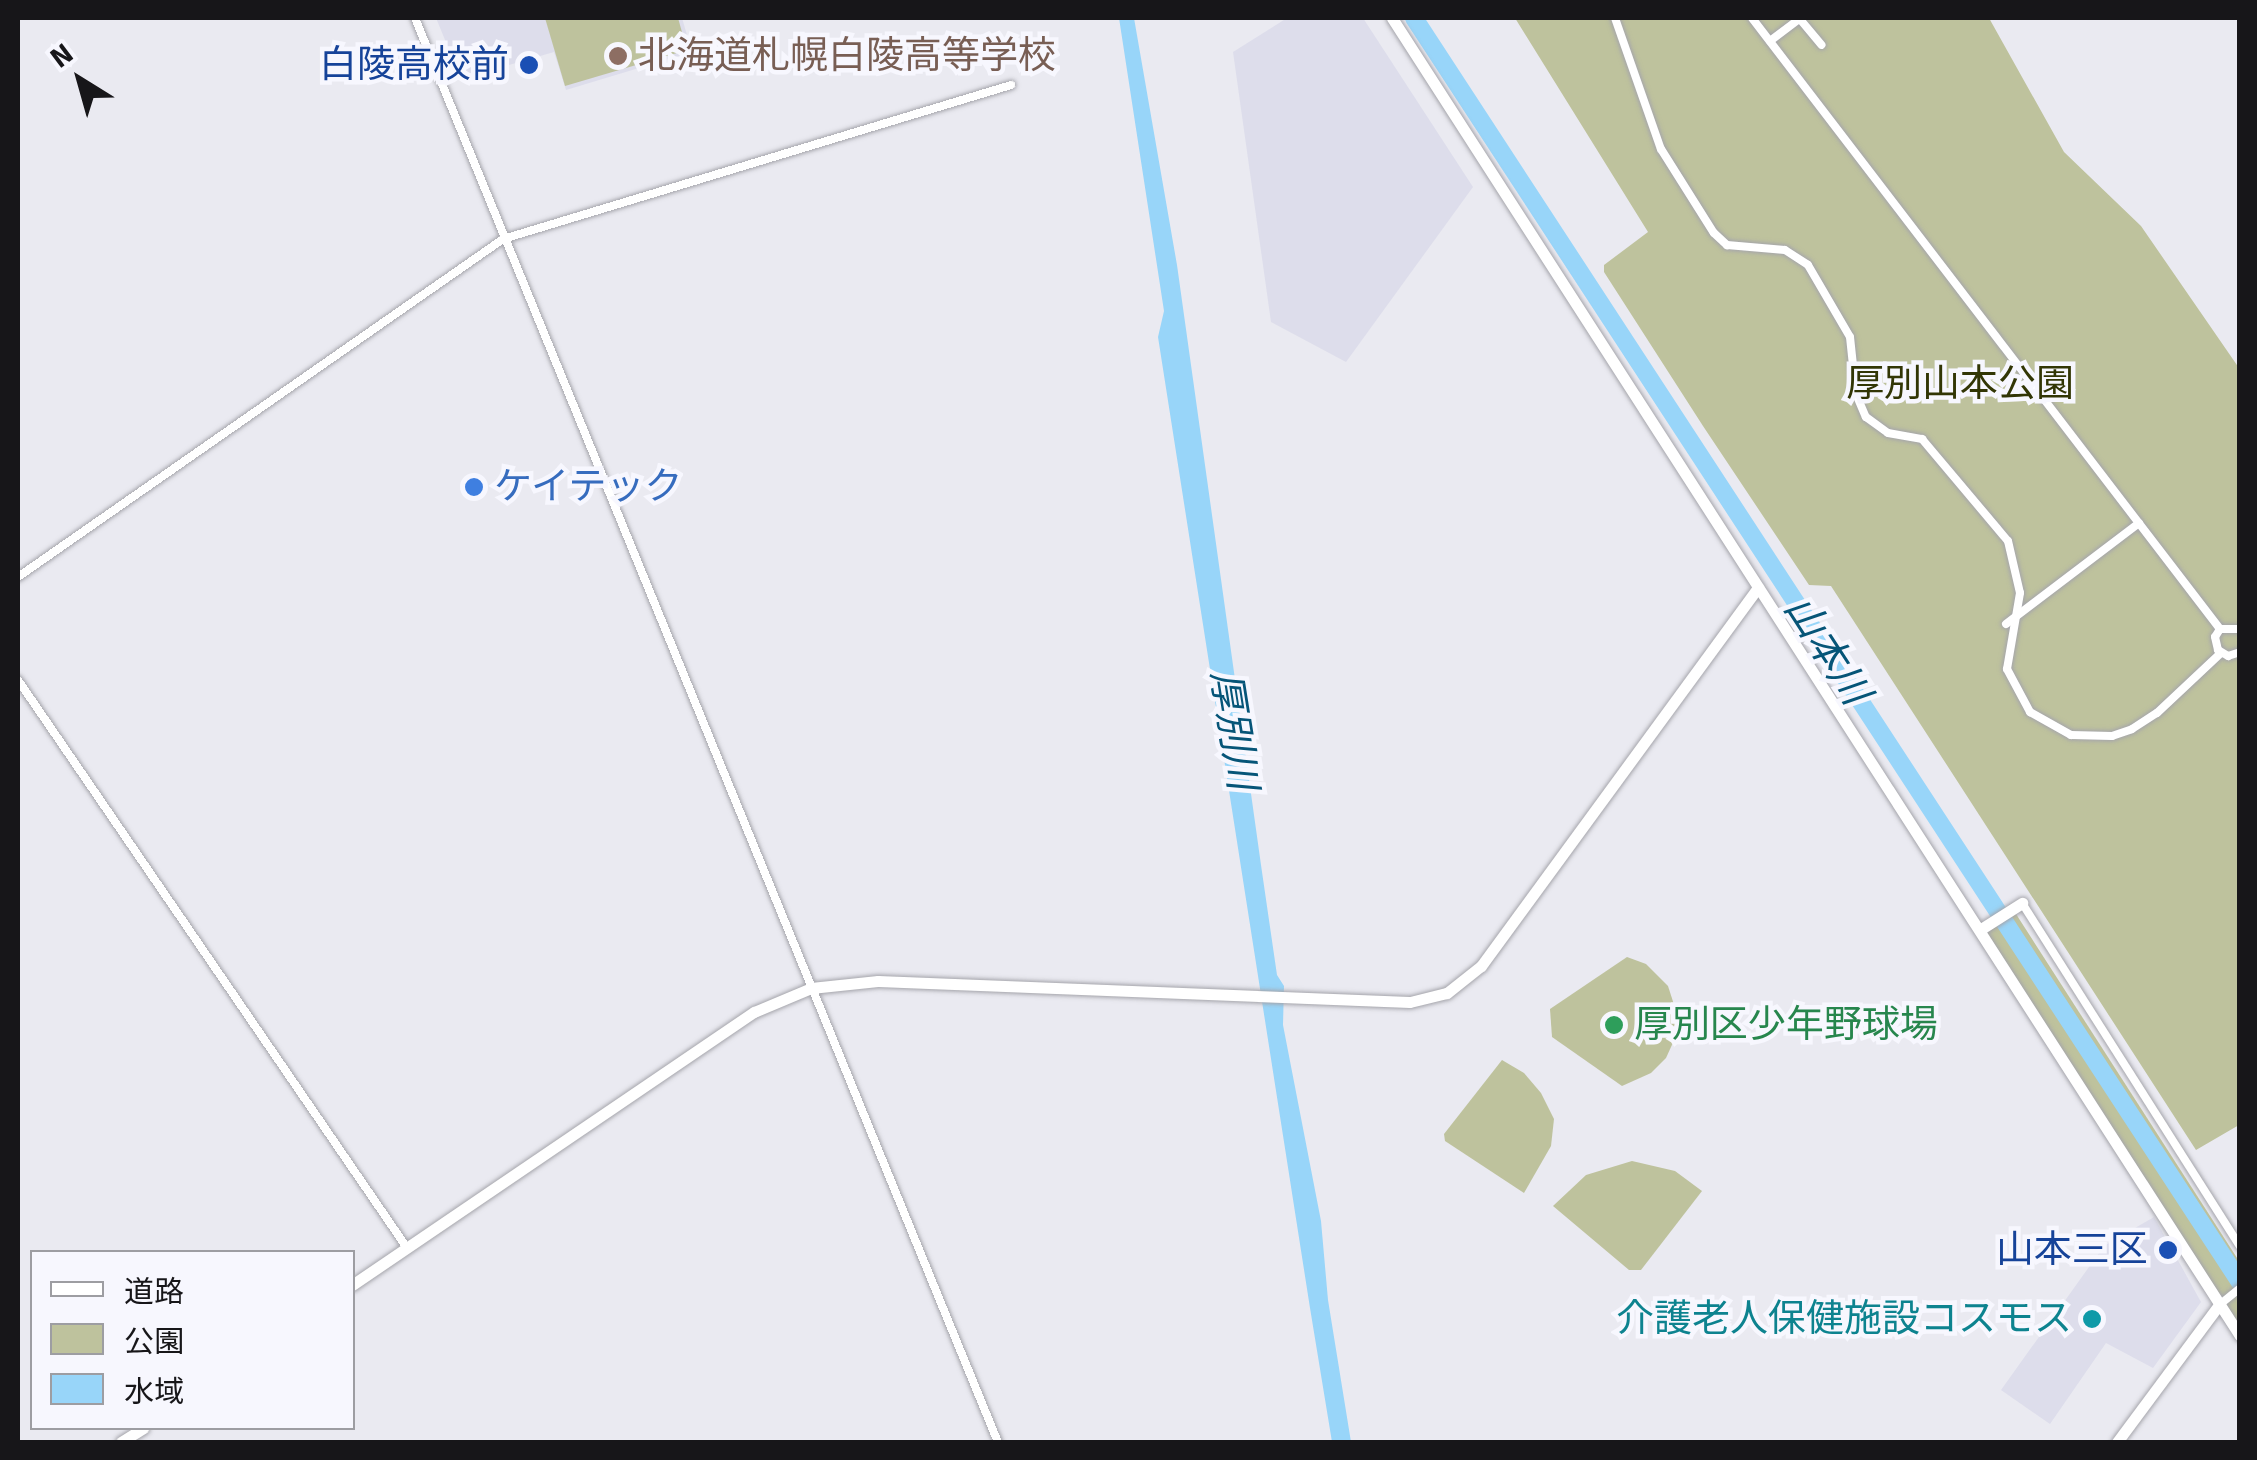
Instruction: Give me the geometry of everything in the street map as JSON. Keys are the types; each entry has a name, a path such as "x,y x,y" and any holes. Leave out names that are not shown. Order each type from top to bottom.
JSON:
{"street":[{"path":"415,18 998,1442"},
{"path":"1392,18 2240,1336"},
{"path":"1615,18 1646,113 1686,195 1727,245 1784,250 1808,265 1850,337 1856,394 1866,418 1888,433 1922,439 2008,540 2018,573 2007,670 2017,695 2030,712 2071,735 2112,736 2132,729 2183,691 2220,653 2240,652"},
{"path":"1752,18 2220,629 2240,630"},
{"path":"1770,41 1800,18 1822,45"},
{"path":"18,577 504,240 1011,85"},
{"path":"2006,624 2139,523"},
{"path":"355,1283 754,1012 811,988 878,981 1410,1002 1446,993 1465,982 1758,587"},
{"path":"2220,629 2215,642 2220,653"},
{"path":"18,680 407,1248"},
{"path":"1981,929 2019,905 2240,1246"},
{"path":"2118,1442 2218,1306 2237,1290"}],"shaded area":[{"name":"北海道札幌白陵高等学校","path":"436,18 682,18 692,52 566,90 554,52 461,79"},
{"path":"1287,18 1363,18 1473,187 1346,362 1271,322 1233,52"},
{"path":"2154,1217 2201,1302 2153,1368 2106,1343 2050,1424 2001,1390 2104,1246"}],"green space":[{"path":"545,18 678,18 687,50 565,86"},
{"name":"厚別山本公園","path":"1515,18 1989,18 2064,152 2141,226 2239,368 2239,1125 2196,1150 1831,586 1809,585 1703,426 1604,272 1604,265 1648,232"},
{"path":"2016,914 2239,1261 2239,1326 1984,934"},
{"name":"厚別区少年野球場","path":"1627,957 1646,964 1668,986 1677,1014 1676,1036 1666,1058 1651,1073 1622,1086 1552,1037 1550,1009"},
{"path":"1502,1060 1524,1073 1541,1093 1554,1119 1551,1146 1524,1193 1445,1141 1444,1134"},
{"path":"1632,1161 1675,1171 1702,1191 1641,1270 1629,1270 1553,1206 1586,1175"}],"water":[{"name":"厚別川","path":"1119,18 1134,18 1177,265 1277,975 1284,986 1283,1025 1321,1221 1328,1300 1351,1442 1332,1442 1310,1308 1158,337 1164,311"}],"waterway":[{"name":"山本川","path":"1414,18 2240,1282"}],"place":[{"name":"北海道札幌白陵高等学校","path":"618,56"},
{"name":"白陵高校前","path":"529,65"},
{"name":"ケイテック","path":"474,487"},
{"name":"厚別区少年野球場","path":"1614,1025"},
{"name":"山本三区","path":"2168,1250"},
{"name":"介護老人保健施設コスモス","path":"2092,1319"}]}
